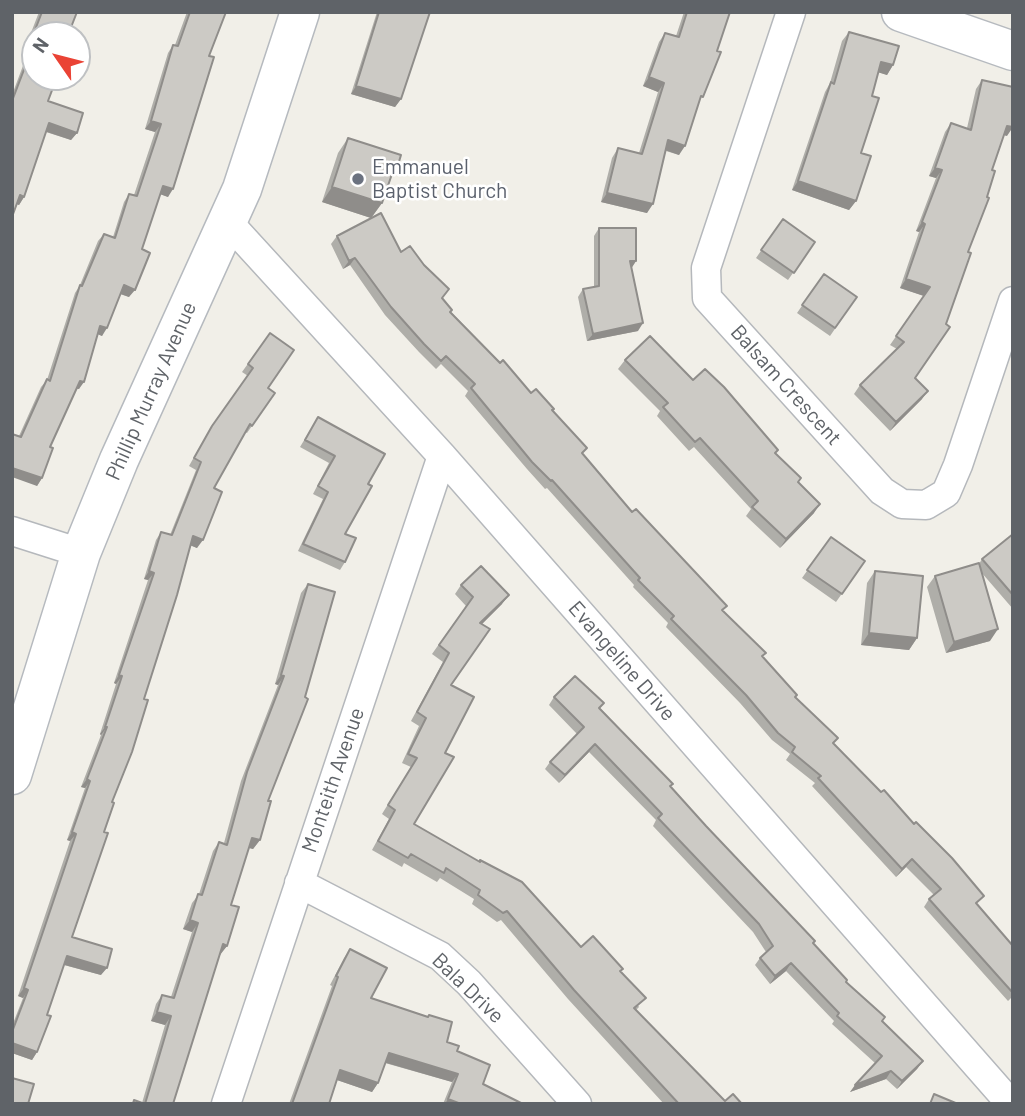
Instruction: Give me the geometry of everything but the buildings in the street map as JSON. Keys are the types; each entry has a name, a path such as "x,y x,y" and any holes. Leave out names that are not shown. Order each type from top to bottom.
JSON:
{"street":[{"name":"Phillip Murray Avenue","path":"12,775 81,553 119,460 228,222 252,161 300,12"},
{"name":"Balsam Crescent","path":"791,12 706,268 707,298 882,491 902,504 926,505 946,493 958,465 1013,301"},
{"path":"901,12 1013,51"},
{"name":"Evangeline Drive","path":"228,222 442,456 1005,1094"},
{"name":"Monteith Avenue","path":"226,1104 442,456"},
{"path":"12,531 81,553"},
{"name":"Bala Drive","path":"299,883 440,956 469,983 577,1104"}],"place":[{"name":"Emmanuel Baptist Church","path":"358,179"}]}
